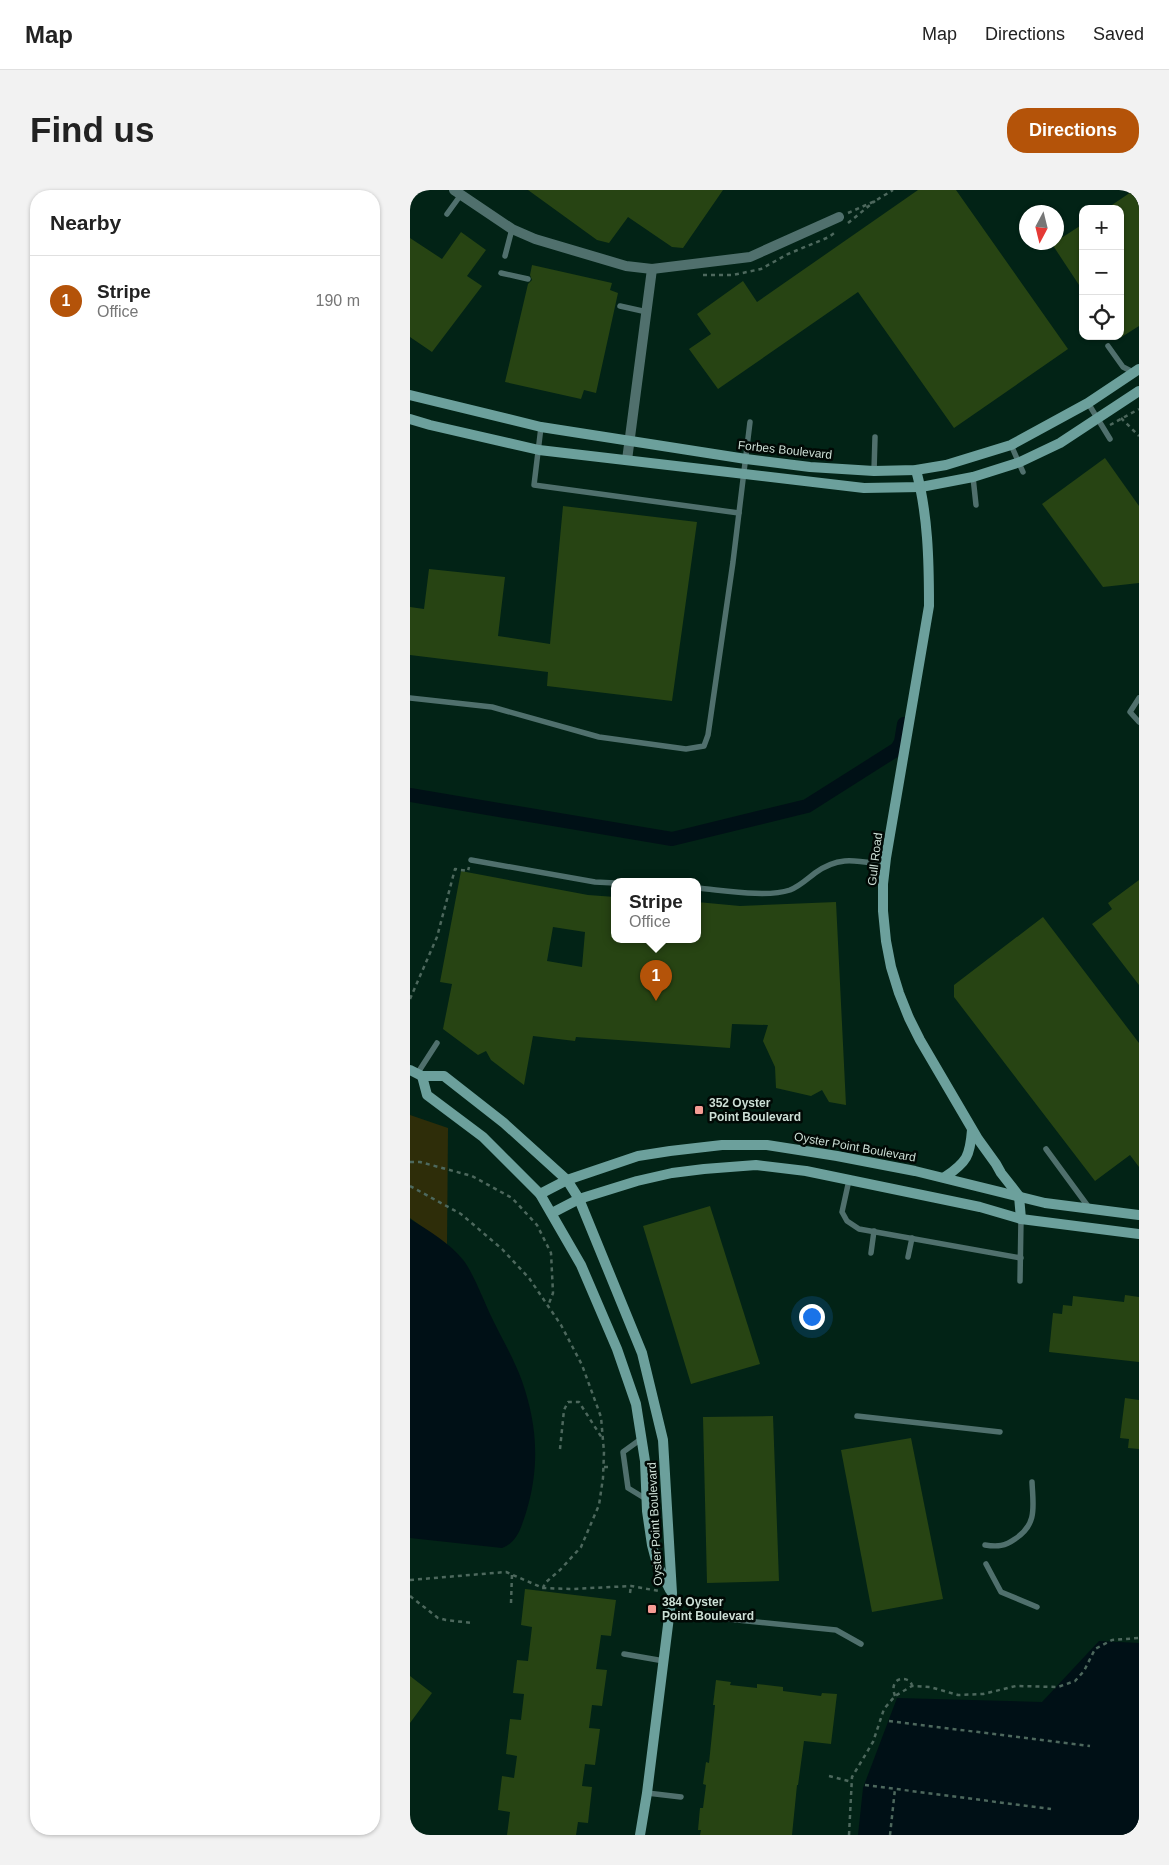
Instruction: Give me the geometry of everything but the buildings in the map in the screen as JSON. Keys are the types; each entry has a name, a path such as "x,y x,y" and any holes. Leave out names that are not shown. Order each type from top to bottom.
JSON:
{"street":[{"path":"457,193 512,229 535,239 626,266 652,270 750,257 839,217"},
{"path":"627,460 652,270"},
{"name":"Forbes Boulevard","path":"410,395 472,408 541,427 746,459 810,467 874,471 916,470 946,465 1011,445 1088,403 1137,372"},
{"path":"410,419 539,450 864,488 921,487 973,477 1020,462 1060,443 1139,392"},
{"name":"Gull Road","path":"916,470 921,487 930,568 929,606 886,865 883,911 886,941 899,993 920,1040 972,1130 1000,1173 1019,1196"},
{"name":"Oyster Point Boulevard","path":"417,1073 444,1076 504,1123 567,1180 580,1199 642,1353 663,1440 672,1593 640,1835"},
{"name":"Oyster Point Boulevard","path":"417,1073 427,1095 483,1137 540,1194 581,1265 619,1354 637,1412 645,1461 646,1499 654,1554 672,1593"},
{"path":"945,1177 966,1160 971,1145 972,1130"},
{"name":"Oyster Point Boulevard","path":"540,1194 567,1180 638,1156 722,1145 767,1145 945,1177 1045,1203 1139,1215"},
{"path":"552,1213 580,1199 637,1180 672,1173 756,1165 806,1171 980,1208 1021,1219 1139,1234"},
{"path":"1019,1196 1021,1219"},
{"path":"637,1412 656,1408"}],"lane":[{"path":"447,214 457,193"},
{"path":"505,256 512,229"},
{"path":"501,273 528,279"},
{"path":"620,306 647,312"},
{"path":"1108,346 1123,367 1137,372"},
{"path":"1088,403 1110,439"},
{"path":"410,698 492,707 599,737 686,749 704,746 708,735 750,422"},
{"path":"541,427 534,485 739,513"},
{"path":"874,471 875,437"},
{"path":"1011,445 1023,472"},
{"path":"806,482 810,467"},
{"path":"973,477 976,505"},
{"path":"1139,698 1130,712 1139,722"},
{"path":"471,860 595,882 611,883"},
{"path":"701,888 774,893 789,890 803,883 814,873 835,862 886,865"},
{"path":"417,1073 437,1043"},
{"path":"1046,1150 1090,1209"},
{"path":"849,1180 842,1212 847,1221 859,1229 1021,1258"},
{"path":"1020,1281 1021,1219"},
{"path":"871,1252 874,1231"},
{"path":"908,1257 912,1238"},
{"path":"857,1416 1000,1432"},
{"path":"641,1439 623,1452 628,1488 646,1499"},
{"path":"986,1545 999,1548 1024,1534 1031,1522 1033,1512 1032,1482"},
{"path":"986,1564 1000,1592 1037,1607"},
{"path":"669,1613 836,1630 861,1644"},
{"path":"624,1654 664,1661"},
{"path":"647,1793 681,1797"}],"path":[{"path":"839,217 875,201 893,190"},
{"path":"1104,430 1121,418 1139,409"},
{"path":"1121,418 1139,436"},
{"path":"410,1000 437,937 455,869 468,870 471,860"},
{"path":"410,1162 420,1162 472,1176 510,1196 536,1225 551,1253 553,1293 548,1306"},
{"path":"410,1186 461,1214 502,1249 529,1278 561,1325 582,1365 601,1417 604,1467 599,1506 581,1547 545,1583 543,1588"},
{"path":"560,1449 564,1410 568,1402 580,1402 603,1439"},
{"path":"604,1467 612,1467"},
{"path":"410,1580 506,1572 543,1588 572,1589 632,1586 672,1593"},
{"path":"511,1603 512,1574"},
{"path":"630,1594 632,1586"},
{"path":"410,1596 438,1618 472,1623"},
{"path":"849,1835 852,1776 873,1742 884,1709 895,1696 912,1686 958,1695 983,1694 1016,1686 1058,1686 1075,1680 1084,1671 1095,1650 1112,1640 1139,1638"},
{"path":"895,1696 895,1681 898,1679 904,1678 910,1681 912,1686"},
{"path":"889,1722 1090,1746"},
{"path":"829,1776 852,1782"},
{"path":"865,1785 1051,1809"},
{"path":"890,1835 895,1789"}],"shaded area":[{"path":"410,1115 448,1128 447,1245 410,1218"},
{"path":"410,1219 446,1243 464,1261 475,1280 515,1365 527,1398 534,1432 535,1465 533,1482 530,1499 519,1531 515,1539 502,1548 410,1538"},
{"path":"1099,1641 1139,1643 1139,1835 858,1835 863,1788 897,1698 1042,1702"}],"waterway":[{"path":"410,795 672,839 807,806 897,749 901,742 904,724"}],"place":[{"name":"Stripe","path":"656,1001"},
{"name":"352 Oyster Point Boulevard","path":"699,1110"},
{"name":"384 Oyster Point Boulevard","path":"652,1609"}]}
